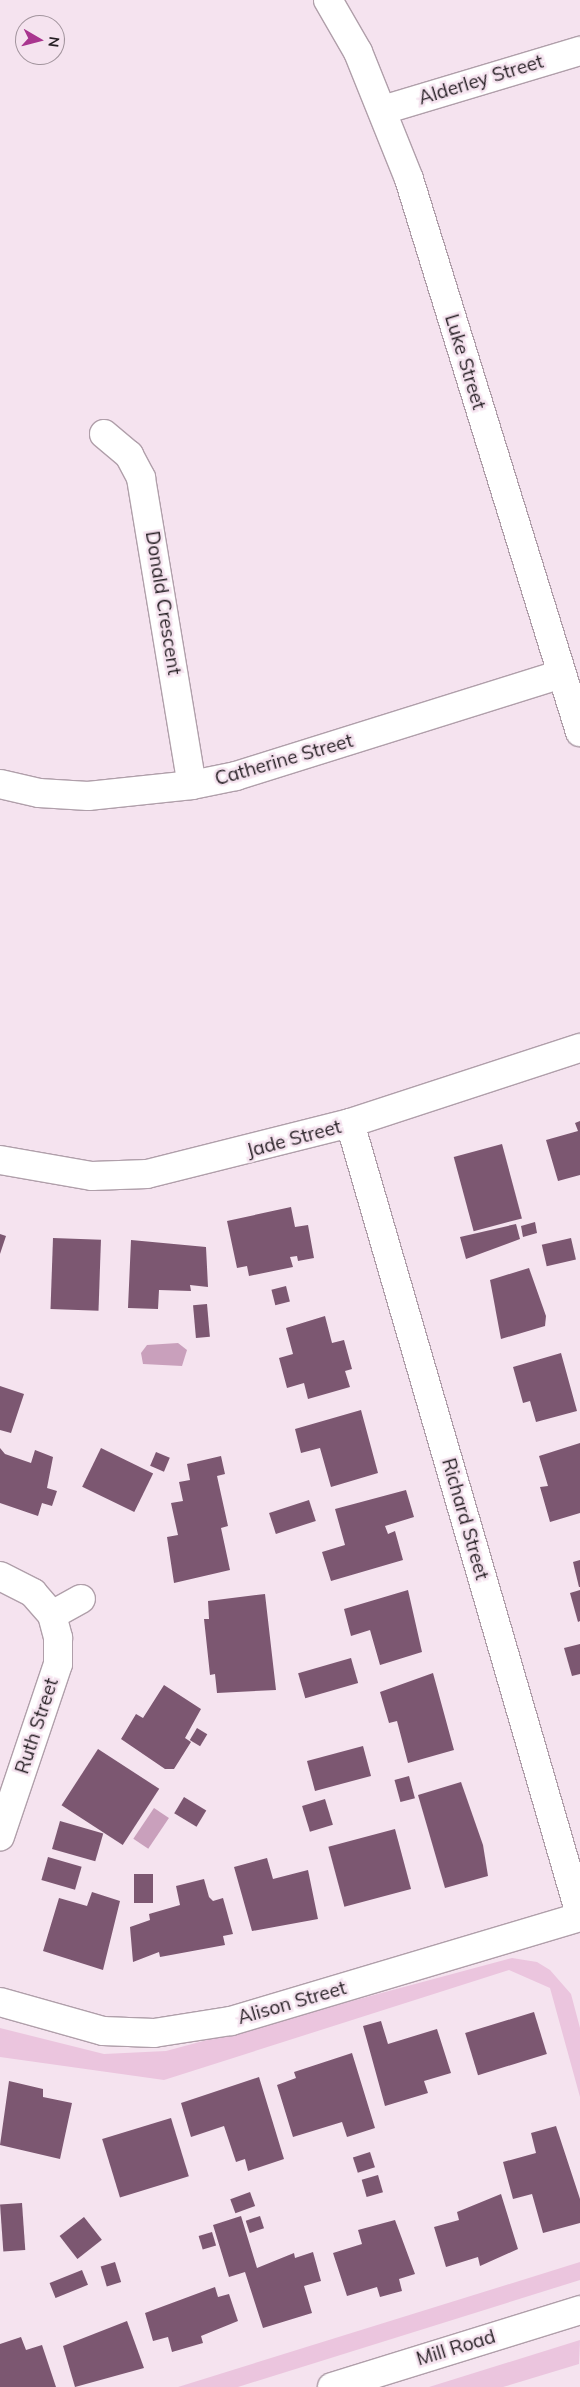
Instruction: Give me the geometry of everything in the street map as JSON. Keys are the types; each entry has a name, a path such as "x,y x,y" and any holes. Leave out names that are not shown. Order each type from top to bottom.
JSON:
{"street":[{"name":"Luke Street","path":"328,0 383,110 580,732"},
{"name":"Alderley Street","path":"383,110 580,51"},
{"name":"Donald Crescent","path":"104,434 129,455 141,478 192,786"},
{"name":"Catherine Street","path":"0,784 39,793 88,796 192,786 245,774 561,674"},
{"name":"Jade Street","path":"0,1160 92,1176 147,1174 350,1123 580,1048"},
{"name":"Richard Street","path":"350,1123 580,1916"},
{"path":"0,1576 33,1593 52,1615 81,1599"},
{"name":"Ruth Street","path":"0,1836 58,1664 52,1615"},
{"name":"Alison Street","path":"0,2002 103,2031 154,2033 231,2021 580,1916"},
{"name":"Mill Road","path":"332,2387 580,2310"}],"shaded area":[{"path":"178,1343 187,1350 182,1366 143,1364 141,1353 147,1345"},
{"path":"154,1808 169,1818 148,1849 133,1839"},
{"path":"512,1958 537,1962 550,1970 571,1994 580,2028 580,2097 550,1988 509,1970 164,2080 0,2057 0,2028 104,2054 166,2051"},
{"path":"580,2262 580,2280 238,2387 178,2387"},
{"path":"580,2340 579,2364 503,2387 429,2387"}],"building":[{"path":"580,1121 580,1175 558,1181 546,1140 578,1131 575,1123"},
{"path":"502,1144 522,1218 474,1231 454,1157"},
{"path":"291,1207 295,1227 308,1225 314,1258 298,1261 297,1256 290,1257 293,1267 249,1276 247,1266 237,1268 227,1221"},
{"path":"535,1222 537,1233 523,1237 521,1226"},
{"path":"516,1224 520,1239 466,1259 460,1237"},
{"path":"0,1234 6,1236 0,1254"},
{"path":"53,1238 101,1240 98,1311 51,1309"},
{"path":"571,1238 576,1259 547,1266 542,1245"},
{"path":"131,1240 206,1247 208,1287 190,1285 191,1291 159,1290 158,1309 128,1308"},
{"path":"529,1268 546,1316 545,1326 501,1339 490,1280"},
{"path":"286,1286 290,1302 275,1305 271,1290"},
{"path":"207,1304 210,1337 196,1338 193,1305"},
{"path":"325,1316 332,1343 344,1340 352,1369 345,1371 350,1387 308,1399 304,1383 287,1388 279,1358 293,1354 286,1328"},
{"path":"561,1353 577,1411 536,1422 530,1401 523,1403 513,1367"},
{"path":"0,1386 24,1394 11,1433 0,1430"},
{"path":"361,1410 378,1473 331,1487 320,1448 301,1453 295,1429"},
{"path":"580,1443 580,1513 550,1522 540,1487 548,1486 539,1456"},
{"path":"0,1448 5,1454 31,1463 35,1450 53,1457 47,1488 57,1491 52,1506 42,1503 38,1516 0,1503"},
{"path":"101,1448 153,1473 134,1512 82,1487"},
{"path":"156,1452 170,1458 164,1472 150,1466"},
{"path":"221,1456 225,1474 217,1476 228,1526 221,1528 230,1570 174,1583 167,1537 178,1535 171,1503 183,1501 179,1482 190,1480 187,1464"},
{"path":"406,1490 414,1517 385,1526 388,1534 395,1531 403,1560 331,1581 322,1552 345,1545 335,1509"},
{"path":"309,1500 316,1521 276,1534 269,1513"},
{"path":"580,1560 580,1587 579,1587 573,1562"},
{"path":"408,1590 422,1652 380,1665 370,1630 351,1636 344,1609"},
{"path":"580,1590 580,1621 578,1622 570,1593"},
{"path":"265,1594 276,1690 217,1693 215,1674 210,1675 204,1619 209,1619 208,1601"},
{"path":"580,1644 580,1674 572,1676 564,1648"},
{"path":"351,1658 358,1683 305,1698 298,1673"},
{"path":"433,1673 454,1750 408,1763 397,1721 389,1723 380,1692"},
{"path":"164,1685 201,1709 185,1738 191,1742 174,1769 165,1769 121,1739 136,1714 143,1718"},
{"path":"197,1728 207,1734 200,1746 190,1740"},
{"path":"363,1746 371,1776 315,1791 307,1761"},
{"path":"98,1749 159,1789 123,1845 62,1805"},
{"path":"409,1776 415,1798 400,1802 395,1780"},
{"path":"461,1782 483,1845 488,1876 445,1888 418,1795"},
{"path":"184,1797 206,1810 197,1827 174,1813"},
{"path":"325,1799 333,1825 310,1832 302,1806"},
{"path":"60,1821 103,1833 95,1861 52,1849"},
{"path":"395,1829 411,1889 344,1907 328,1847"},
{"path":"48,1857 82,1867 75,1890 41,1880"},
{"path":"267,1858 273,1879 308,1870 318,1919 252,1931 234,1867"},
{"path":"134,1874 153,1874 153,1903 134,1903"},
{"path":"204,1879 209,1897 213,1901 223,1898 233,1934 223,1936 225,1945 160,1957 159,1952 133,1962 130,1927 150,1920 149,1914 180,1905 176,1886"},
{"path":"92,1892 120,1901 103,1970 43,1951 59,1898 87,1906"},
{"path":"534,2012 547,2054 478,2075 465,2033"},
{"path":"381,2021 388,2044 437,2029 451,2073 424,2081 428,2093 385,2106 363,2026"},
{"path":"352,2053 375,2128 347,2137 342,2122 293,2137 277,2085 296,2078 294,2072"},
{"path":"259,2077 284,2159 248,2171 245,2159 236,2162 224,2126 191,2137 181,2103"},
{"path":"9,2081 43,2089 43,2097 72,2103 60,2159 0,2145"},
{"path":"171,2118 189,2176 120,2197 102,2139"},
{"path":"556,2126 580,2199 580,2223 543,2233 532,2194 513,2199 503,2162 536,2153 531,2133"},
{"path":"370,2152 375,2167 358,2173 353,2158"},
{"path":"378,2175 383,2192 367,2197 362,2180"},
{"path":"250,2192 255,2206 235,2213 230,2199"},
{"path":"501,2194 518,2249 480,2266 478,2257 446,2267 434,2227 459,2220 457,2212"},
{"path":"22,2203 25,2250 3,2251 0,2205"},
{"path":"241,2216 257,2268 294,2253 295,2258 313,2252 321,2281 304,2286 312,2313 263,2328 245,2272 229,2277 213,2225"},
{"path":"260,2216 264,2228 250,2233 246,2221"},
{"path":"84,2217 102,2240 77,2259 60,2236"},
{"path":"395,2220 415,2274 399,2279 402,2291 380,2297 377,2287 347,2296 333,2253 362,2244 358,2230"},
{"path":"212,2232 216,2245 203,2249 199,2236"},
{"path":"115,2262 121,2282 107,2286 101,2266"},
{"path":"82,2270 88,2285 56,2298 50,2283"},
{"path":"215,2287 218,2297 229,2294 238,2321 201,2336 203,2343 172,2352 168,2337 153,2341 145,2313"},
{"path":"127,2321 144,2368 75,2387 63,2346"},
{"path":"21,2337 26,2350 42,2345 56,2387 0,2387 0,2344"}]}
